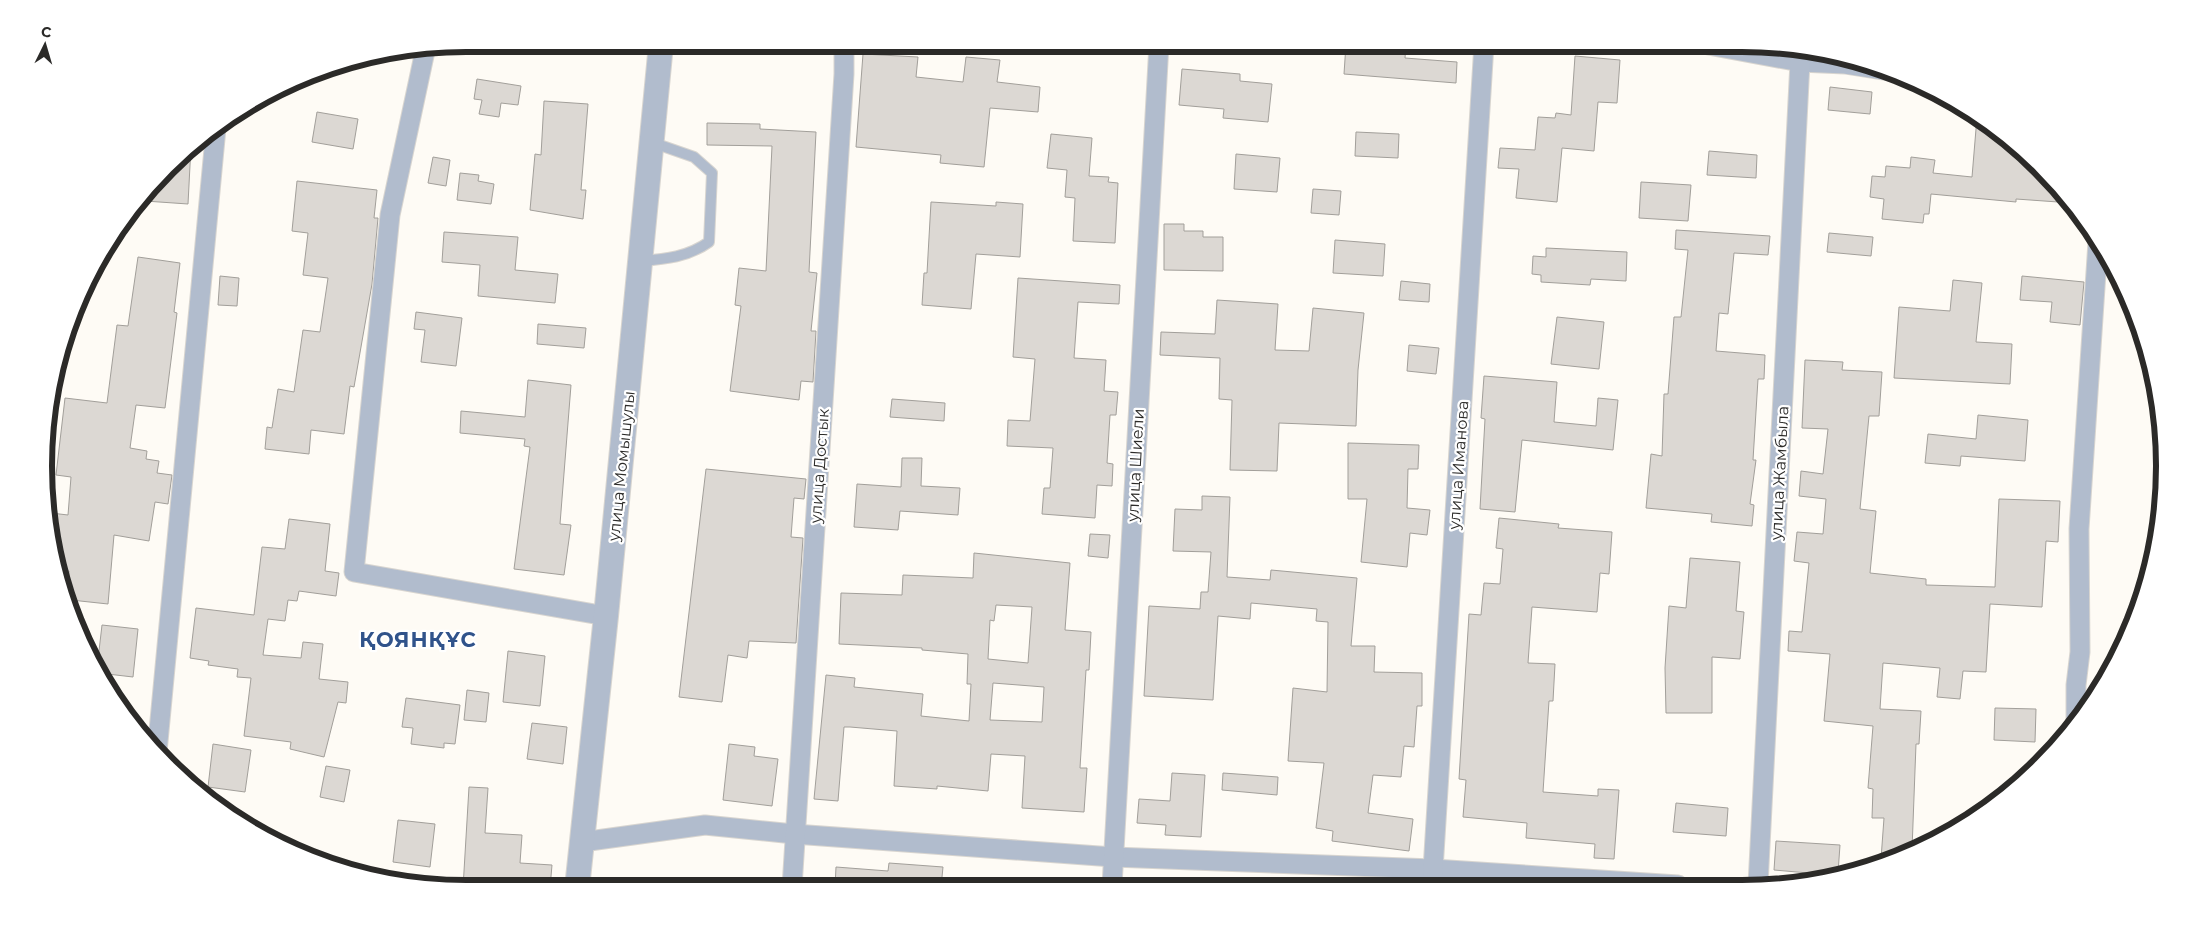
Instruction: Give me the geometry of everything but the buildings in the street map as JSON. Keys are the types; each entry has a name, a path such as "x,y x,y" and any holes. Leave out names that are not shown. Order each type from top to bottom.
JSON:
{"street":[{"name":"улица Момышулы","path":"578,880 606,616 660,52"},
{"name":"улица Достык","path":"792,880 844,52"},
{"name":"улица Шиели","path":"1112,880 1159,52"},
{"name":"улица Иманова","path":"1433,877 1484,52"},
{"path":"1747,52 1800,62 1838,64"},
{"path":"424,55 390,215 354,572 606,616"},
{"name":"улица Жамбыла","path":"1758,879 1800,62"},
{"path":"158,742 215,137"},
{"path":"2076,711 2076,685 2080,652 2079,529 2097,253"},
{"path":"582,842 705,825 794,834 1113,857 1433,877 1525,880"}],"lane":[{"path":"640,261 676,258 692,252 709,242 712,173 694,157 650,142"}],"district":[{"name":"ҚОЯНҚҰС","path":"418,640"}]}
